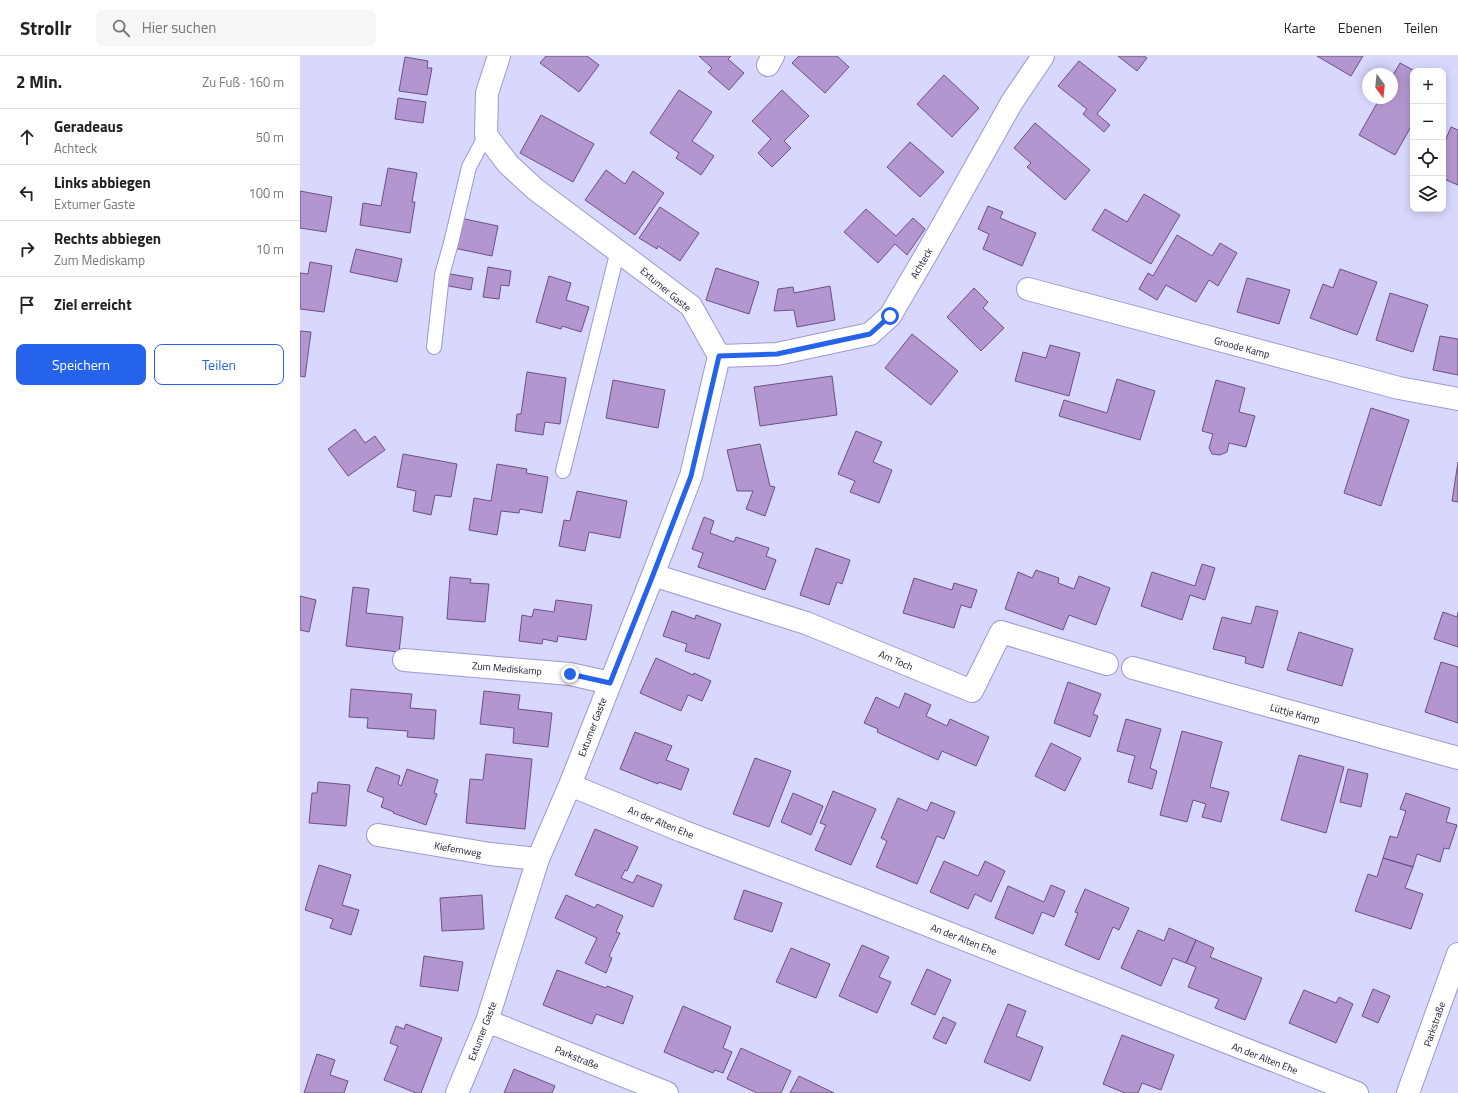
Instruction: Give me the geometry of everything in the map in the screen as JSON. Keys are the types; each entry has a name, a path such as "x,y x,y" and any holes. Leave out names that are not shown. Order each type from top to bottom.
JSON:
{"street":[{"path":"486,134 487,93 499,56"},
{"name":"Achteck","path":"719,356 777,354 870,334 890,316 1012,102 1043,56"},
{"name":"Extumer Gaste","path":"457,1093 487,1021 538,859 570,785 691,476 719,356 691,306 535,189 508,164 486,134"},
{"name":"Groode Kamp","path":"1028,289 1399,388 1458,399"},
{"name":"Am Toch","path":"653,575 806,623 972,692 1001,632 1107,664"},
{"name":"Zum Mediskamp","path":"404,660 570,674 610,683"},
{"name":"Lüttje Kamp","path":"1133,668 1458,758"},
{"name":"An der Alten Ehe","path":"570,785 682,831 871,902 1357,1093"},
{"name":"Kiefernweg","path":"378,835 490,854 538,859"},
{"name":"Parkstraße","path":"1408,1093 1458,954"},
{"name":"Parkstraße","path":"487,1021 667,1093"}],"lane":[{"path":"434,348 442,275 469,167 486,134"},
{"path":"563,471 618,250"}],"building":[{"path":"546,56 587,56 599,65 579,92 540,63"},
{"path":"699,56 731,56 728,59 744,73 729,90 708,72 712,68"},
{"path":"799,56 837,56 849,67 825,93 792,63"},
{"path":"1118,56 1144,56 1147,58 1137,71"},
{"path":"1317,56 1363,56 1351,76"},
{"path":"405,57 428,61 427,68 432,68 427,95 399,91"},
{"path":"1079,61 1116,90 1097,114 1110,125 1104,132 1083,114 1087,109 1058,86"},
{"path":"1400,63 1410,68 1410,128 1395,155 1359,135 1377,104 1398,104 1397,68"},
{"path":"944,75 979,108 952,137 917,104"},
{"path":"679,90 712,112 692,141 714,156 701,175 676,158 679,153 650,133"},
{"path":"782,90 809,116 784,141 791,148 772,167 758,153 771,139 752,121"},
{"path":"398,98 426,102 423,123 395,119"},
{"path":"541,115 594,144 573,182 520,153"},
{"path":"1035,123 1090,170 1065,200 1027,167 1031,163 1014,148"},
{"path":"1451,127 1458,130 1458,185 1446,180 1446,139"},
{"path":"910,142 944,172 920,197 887,167"},
{"path":"388,168 417,173 412,202 415,202 410,233 360,225 363,203 381,206"},
{"path":"606,170 625,184 633,171 664,193 635,235 585,200"},
{"path":"300,191 332,197 326,232 300,228"},
{"path":"1144,194 1180,215 1151,264 1092,230 1105,209 1127,222"},
{"path":"988,206 1003,212 1000,218 1036,233 1022,266 983,249 989,234 978,229"},
{"path":"660,207 699,233 680,261 658,246 657,249 639,238"},
{"path":"866,209 896,236 913,218 925,229 907,255 895,244 878,263 844,232"},
{"path":"460,218 498,226 492,256 454,248"},
{"path":"1177,235 1212,256 1220,243 1237,253 1218,286 1209,280 1196,302 1166,285 1157,300 1139,289 1148,273 1153,276"},
{"path":"356,249 402,259 397,282 350,272"},
{"path":"310,262 332,266 324,312 300,309 300,273 308,274"},
{"path":"488,267 511,271 509,286 501,285 499,299 483,297"},
{"path":"716,268 759,282 749,314 706,300"},
{"path":"1340,269 1377,282 1357,335 1310,318 1323,284 1333,288"},
{"path":"445,273 473,278 471,290 443,285"},
{"path":"549,276 571,283 566,300 589,307 581,332 562,326 561,329 536,322"},
{"path":"1247,278 1290,290 1279,324 1237,312"},
{"path":"830,286 835,320 797,327 794,310 774,311 778,289 793,287 794,293"},
{"path":"974,288 988,302 983,308 1004,328 981,351 947,317"},
{"path":"1390,293 1428,305 1413,352 1376,340"},
{"path":"300,331 311,332 305,377 300,376"},
{"path":"912,334 958,371 931,405 885,368"},
{"path":"1440,336 1458,339 1458,375 1433,370"},
{"path":"1050,345 1080,353 1069,396 1015,381 1023,352 1046,358"},
{"path":"527,372 566,378 560,424 545,422 543,435 515,431 517,414 521,414"},
{"path":"832,376 837,415 760,426 754,387"},
{"path":"1117,379 1155,391 1140,440 1059,416 1064,400 1107,413"},
{"path":"613,380 665,390 658,428 606,418"},
{"path":"1216,380 1245,388 1239,412 1255,416 1246,447 1229,443 1227,452 1220,455 1212,454 1209,448 1213,434 1202,431"},
{"path":"1371,408 1409,420 1381,506 1344,493"},
{"path":"355,429 365,443 375,436 385,450 348,476 328,449"},
{"path":"856,431 882,442 873,462 892,470 879,503 850,492 855,481 838,474"},
{"path":"760,444 770,486 775,487 765,516 746,509 753,491 737,491 727,450"},
{"path":"403,454 457,464 451,497 435,495 431,515 413,511 416,491 397,487"},
{"path":"1458,462 1458,502 1452,501"},
{"path":"497,464 527,469 526,473 548,477 542,513 520,509 519,513 501,511 497,535 469,530 474,498 491,501"},
{"path":"577,491 627,501 620,538 589,532 585,551 559,546 564,520 570,521"},
{"path":"704,517 714,521 710,533 734,542 736,537 769,548 766,556 776,560 765,590 698,567 703,553 692,549"},
{"path":"816,548 850,560 842,584 837,582 829,605 800,595"},
{"path":"1202,564 1215,568 1205,600 1190,595 1182,620 1141,606 1152,572 1195,586"},
{"path":"1036,570 1059,578 1058,583 1074,589 1079,576 1110,588 1096,625 1069,615 1063,630 1005,609 1018,572 1032,578"},
{"path":"450,577 471,579 470,583 489,584 485,622 447,619"},
{"path":"914,578 952,590 954,583 977,590 971,608 961,605 954,628 903,613"},
{"path":"353,587 369,589 366,613 403,617 399,652 346,646"},
{"path":"300,596 316,600 309,632 300,630"},
{"path":"556,600 592,605 586,640 558,636 557,642 543,639 542,644 519,641 522,615 532,617 534,609 554,612"},
{"path":"1256,606 1278,611 1263,668 1245,663 1246,657 1213,649 1222,617 1251,624"},
{"path":"672,611 695,619 696,615 721,624 709,659 685,651 687,644 663,636"},
{"path":"1443,612 1457,617 1458,612 1458,647 1434,639"},
{"path":"1299,632 1353,649 1342,686 1287,670"},
{"path":"656,658 693,675 694,673 711,681 702,701 688,695 681,711 640,693"},
{"path":"1441,662 1458,667 1458,723 1425,712"},
{"path":"1068,682 1101,694 1093,714 1098,716 1090,737 1054,723"},
{"path":"351,689 412,694 410,708 436,710 434,739 407,737 408,731 367,728 368,718 349,717"},
{"path":"484,691 520,695 518,709 552,713 548,747 513,743 514,728 480,724"},
{"path":"905,693 931,705 926,716 947,726 950,719 989,737 976,766 942,751 938,760 877,732 878,729 864,723 876,697 899,708"},
{"path":"1126,719 1161,729 1150,768 1157,771 1152,789 1128,782 1135,756 1117,751"},
{"path":"1182,731 1222,742 1210,787 1229,792 1221,822 1202,817 1206,804 1193,800 1187,822 1160,815"},
{"path":"635,732 672,746 666,760 689,769 681,790 659,782 658,784 620,769"},
{"path":"1051,743 1081,758 1065,791 1035,776"},
{"path":"486,754 532,759 525,829 466,823 470,779 483,780"},
{"path":"1299,755 1344,767 1326,833 1281,820"},
{"path":"755,758 791,771 769,827 733,814"},
{"path":"376,767 400,776 398,784 401,786 407,769 438,780 434,793 437,794 426,825 381,807 384,798 367,791"},
{"path":"1348,769 1368,774 1361,807 1340,802"},
{"path":"318,782 350,785 346,826 309,823 312,793 317,793"},
{"path":"833,791 876,809 851,865 815,850 826,825 820,823"},
{"path":"793,793 823,806 811,835 781,822"},
{"path":"1406,793 1450,808 1446,822 1457,825 1449,849 1444,848 1440,862 1417,854 1413,867 1383,858 1390,836 1397,838 1406,811 1400,809"},
{"path":"898,798 927,811 931,802 955,812 944,839 937,836 917,884 876,867 887,841 881,838"},
{"path":"595,829 638,847 627,871 625,870 621,878 633,883 637,875 662,885 653,907 575,875"},
{"path":"1383,858 1413,867 1405,888 1423,894 1411,929 1355,911 1368,874 1377,877"},
{"path":"944,861 978,876 985,861 1005,871 991,902 975,894 968,909 930,892"},
{"path":"319,865 351,875 342,905 359,910 351,935 330,928 333,919 305,910"},
{"path":"1051,885 1065,891 1054,917 1042,912 1033,934 995,918 1008,886 1044,902"},
{"path":"1085,889 1129,908 1119,930 1113,927 1099,960 1065,945 1078,913 1075,912"},
{"path":"744,890 782,903 772,932 734,919"},
{"path":"482,895 484,929 442,931 440,898"},
{"path":"566,895 595,908 597,904 623,916 616,932 620,933 609,956 612,958 606,973 585,963 597,938 555,918"},
{"path":"1169,928 1196,940 1186,963 1173,958 1161,986 1121,968 1138,930 1164,941"},
{"path":"1196,940 1214,948 1210,957 1262,978 1245,1020 1215,1008 1219,999 1188,987 1196,967 1186,963"},
{"path":"862,945 889,957 879,977 891,982 877,1013 839,996"},
{"path":"791,948 830,964 816,998 776,982"},
{"path":"424,956 463,962 458,991 420,986"},
{"path":"927,969 951,980 935,1015 911,1004"},
{"path":"557,970 633,996 623,1024 596,1014 592,1024 543,1005"},
{"path":"1373,989 1390,996 1378,1023 1362,1016"},
{"path":"1304,990 1336,1003 1339,997 1353,1004 1336,1043 1289,1023"},
{"path":"1008,1004 1026,1011 1016,1036 1043,1047 1030,1081 984,1062"},
{"path":"683,1006 731,1027 723,1048 732,1052 723,1073 715,1070 713,1073 664,1052"},
{"path":"943,1017 956,1023 946,1044 933,1038"},
{"path":"406,1024 442,1038 421,1093 416,1093 384,1080 398,1046 390,1043 396,1026 404,1029"},
{"path":"1122,1035 1174,1055 1161,1090 1142,1083 1138,1093 1125,1093 1103,1084"},
{"path":"741,1048 791,1071 781,1093 757,1093 727,1079"},
{"path":"317,1054 335,1060 330,1075 348,1081 344,1093 304,1093"},
{"path":"514,1069 555,1086 552,1093 504,1093"},
{"path":"799,1076 834,1093 790,1093"}],"route":[{"path":"570,674 610,683 691,476 719,356 777,354 870,334 890,316"}]}
